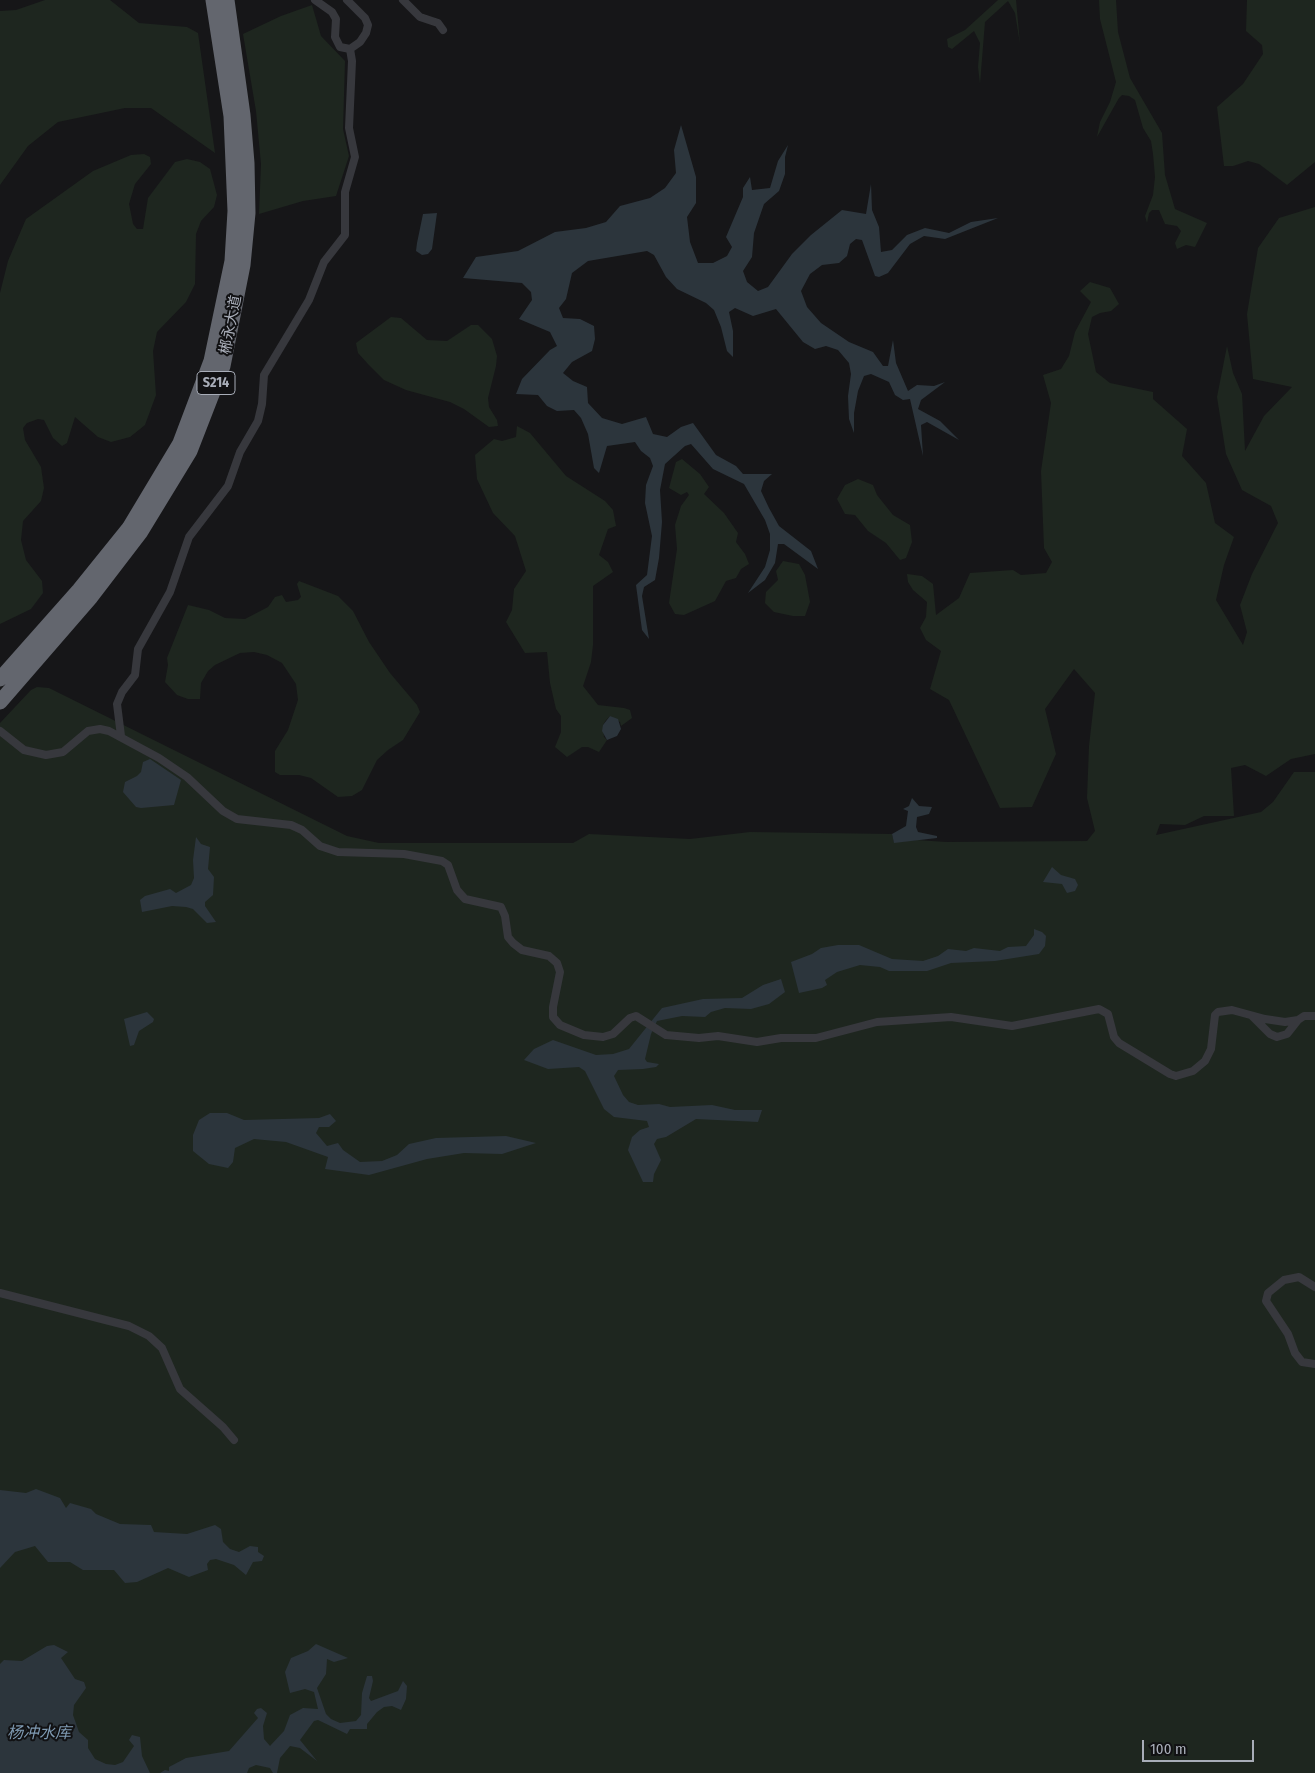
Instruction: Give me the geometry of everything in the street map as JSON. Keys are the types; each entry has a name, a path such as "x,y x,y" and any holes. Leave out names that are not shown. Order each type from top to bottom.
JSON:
{"highway":[{"name":"郴永大道","path":"0,679 80,590 129,528 180,443 211,361 232,260 235,211 231,116 214,0"},
{"name":"郴永大道","path":"0,702 90,597 140,533 190,451 223,366 243,265 248,213 247,163 243,115 227,0"}],"street":[{"path":"315,0 332,12 336,19 335,37 340,47 350,49 360,42 366,33 368,25 365,18 347,0"},
{"path":"403,0 420,17 438,23 443,30"},
{"path":"121,736 117,704 122,692 135,675 138,649 170,592 189,537 228,486 240,452 258,421 262,404 264,375 309,300 324,262 345,235 345,192 355,157 349,128 352,60 350,49"},
{"path":"0,731 24,750 46,755 63,752 83,734 93,729 109,731 121,736 187,777 223,811 237,819 292,825 302,830 320,846 338,852 404,854 438,859 446,863 451,870 460,895 472,901 501,907 505,916 508,937 513,943 522,950 549,956 557,963 560,972 553,1006 553,1016 560,1025 584,1036 603,1037 613,1034 636,1016 666,1035 699,1038 718,1036 757,1042 781,1038 816,1038 877,1022 951,1017 1012,1026 1099,1009 1108,1014 1114,1037 1119,1043 1176,1076 1193,1071 1205,1061 1211,1049 1215,1015 1218,1012 1232,1010 1274,1021 1298,1020"},
{"path":"1249,1013 1270,1034 1277,1037 1286,1034 1304,1016 1315,1016"},
{"path":"1315,1287 1299,1277 1284,1280 1268,1293 1266,1301 1288,1334 1295,1353 1302,1362 1315,1364"},
{"path":"0,1293 129,1326 148,1336 162,1348 180,1389 223,1427 234,1440"}],"shaded area":[{"path":"45,0 110,0 139,23 187,27 198,33 215,153 151,108 125,108 58,122 28,146 0,185 0,11 16,10"},
{"path":"998,0 1016,0 1020,44 1015,13 1008,1 985,22 980,84 978,67 980,43 974,31 952,49 948,47 947,39 965,30"},
{"path":"1099,0 1116,0 1118,32 1130,78 1162,133 1165,175 1175,209 1207,223 1195,247 1186,245 1177,249 1175,243 1181,231 1177,226 1165,224 1159,210 1152,210 1149,213 1147,223 1145,216 1153,195 1155,177 1153,154 1151,141 1143,128 1135,100 1129,96 1122,95 1097,137 1100,122 1110,102 1116,82 1100,19"},
{"path":"1247,0 1315,0 1315,162 1287,185 1259,164 1248,161 1233,166 1224,166 1217,107 1243,84 1263,54 1262,45 1246,31"},
{"path":"312,5 321,36 345,61 343,129 349,156 336,196 303,201 259,214 261,164 256,111 243,34 281,16"},
{"path":"144,154 150,157 151,164 135,184 129,204 133,224 137,229 143,229 148,198 175,162 187,159 200,162 210,169 217,195 214,207 201,221 196,234 195,284 186,302 157,332 153,351 156,395 145,425 130,437 111,442 98,437 75,417 67,443 62,446 53,438 44,420 38,419 27,423 23,428 25,440 41,467 44,488 41,501 23,521 21,540 26,560 42,581 43,593 31,609 0,624 0,293 8,261 26,219 93,171 131,155"},
{"path":"1315,207 1315,754 1291,759 1266,776 1245,765 1231,768 1234,816 1204,816 1185,825 1160,824 1156,835 1261,812 1273,802 1294,772 1315,772 1315,1773 0,1773 0,723 31,690 37,687 49,688 347,836 379,843 573,843 589,834 690,839 750,832 892,834 894,842 917,840 946,842 1087,841 1095,831 1087,798 1089,746 1095,693 1074,669 1045,709 1056,754 1032,807 1000,808 949,700 930,689 941,651 926,640 920,628 926,617 927,602 913,590 908,582 907,574 922,576 933,584 936,615 959,598 970,573 1013,570 1021,575 1046,573 1052,562 1044,548 1041,471 1051,403 1043,375 1061,369 1069,356 1075,332 1091,302 1080,291 1090,282 1110,288 1119,304 1111,311 1092,317 1088,334 1096,372 1110,383 1153,392 1153,399 1187,429 1182,456 1206,483 1215,523 1234,537 1224,565 1216,600 1243,645 1247,632 1240,605 1252,574 1278,523 1271,506 1242,490 1226,454 1217,397 1227,346 1233,373 1242,394 1245,451 1264,416 1292,387 1253,379 1247,314 1258,248 1279,218"},
{"path":"391,317 401,318 427,340 447,341 471,325 478,325 492,339 497,356 488,398 489,407 497,420 498,426 489,427 464,409 450,402 406,390 384,380 368,364 358,353 356,343"},
{"path":"517,426 530,433 566,476 605,501 613,510 616,526 608,529 599,555 608,562 613,572 593,586 593,645 591,662 583,686 598,705 630,710 632,718 621,726 620,722 610,716 606,720 603,725 604,737 607,740 599,752 588,747 582,747 567,757 555,747 561,732 561,716 556,709 550,683 547,652 525,653 506,622 512,610 514,589 526,571 515,536 493,513 477,479 475,455 494,439 502,441 516,437"},
{"path":"682,459 700,474 709,487 704,494 724,513 738,533 736,542 745,554 749,564 741,569 736,578 726,581 715,601 684,615 675,614 669,603 677,549 675,525 681,506 689,495 687,492 681,495 669,488 676,462"},
{"path":"858,479 873,485 877,495 893,515 910,525 912,542 906,558 900,560 886,543 868,531 855,515 845,514 837,499 845,485"},
{"path":"783,561 799,564 805,575 810,602 805,616 793,616 774,612 765,603 766,592 778,580 776,571"},
{"path":"299,581 338,596 353,611 369,642 390,673 417,705 420,712 403,740 377,760 362,790 352,796 338,797 311,778 299,775 280,775 275,772 275,751 288,730 298,700 296,684 282,663 267,655 254,652 240,653 215,665 208,671 201,683 200,699 188,699 177,695 165,682 168,665 167,658 188,605 209,610 225,618 245,619 268,607 275,597 282,595 286,602 298,600 301,597 297,584"}],"water":[{"path":"681,125 696,177 696,203 687,217 690,242 698,263 713,263 727,256 732,247 726,237 743,197 743,188 750,177 752,190 770,188 778,161 788,145 785,157 785,174 779,191 764,204 754,233 752,257 743,271 747,282 758,291 768,287 792,254 811,235 842,210 866,214 871,184 872,210 879,227 881,252 892,250 907,235 925,228 949,233 971,222 998,218 945,239 924,236 910,244 888,273 879,277 875,276 862,240 856,239 850,244 847,256 839,263 822,265 810,274 801,291 807,307 821,323 849,342 873,352 883,366 888,366 893,340 896,363 908,391 917,385 934,386 945,382 921,400 918,409 940,421 959,440 927,422 921,425 923,456 910,399 903,400 895,395 889,382 871,374 864,376 858,391 854,413 854,433 849,419 848,396 851,374 849,363 838,350 826,346 815,349 803,342 776,309 753,316 735,308 729,312 733,331 733,357 727,351 721,327 714,310 706,303 677,289 666,277 654,255 647,251 588,261 572,273 566,299 559,308 563,318 580,319 594,326 595,339 592,351 572,362 563,373 573,381 587,387 588,403 602,418 622,424 646,417 653,434 667,437 681,427 693,423 716,455 736,466 743,474 772,474 764,481 761,491 769,508 779,526 811,551 818,569 784,544 778,544 775,563 765,580 748,593 765,567 770,550 770,534 765,520 744,484 713,469 691,444 685,446 665,464 660,490 662,522 659,558 655,580 644,587 642,596 649,639 642,630 636,585 647,575 652,536 645,503 646,485 653,466 650,458 641,451 635,442 607,446 599,473 594,468 588,434 581,418 574,410 557,411 547,406 538,395 516,394 522,379 550,350 557,346 550,332 519,319 532,300 531,292 522,283 463,278 476,257 518,251 555,232 586,228 606,222 620,206 650,198 665,188 676,173 674,150"},
{"path":"437,213 432,249 428,254 422,255 416,251 423,214"},
{"path":"610,716 618,719 621,729 617,736 607,740 602,731 603,725"},
{"path":"150,759 181,780 174,805 136,807 123,792 125,782 137,776 141,772 143,762"},
{"path":"912,798 919,806 932,807 929,814 917,817 916,827 918,832 937,836 937,838 894,843 892,834 906,826 908,811 903,809 909,806"},
{"path":"196,837 201,844 210,847 208,869 214,877 213,895 205,902 205,906 216,922 207,923 193,909 186,907 172,906 142,912 140,900 145,896 170,889 176,893 191,885 194,878 193,860"},
{"path":"1052,867 1061,875 1075,879 1078,885 1075,891 1067,893 1062,884 1043,882"},
{"path":"1034,929 1046,936 1045,946 1039,954 995,961 951,963 927,971 889,971 880,967 860,965 837,972 825,980 827,985 822,988 799,993 791,962 812,954 821,948 838,945 859,945 892,959 923,961 938,956 948,949 966,951 974,948 1000,951 1008,947 1026,946 1034,935"},
{"path":"781,979 785,992 769,1004 751,1009 725,1008 711,1012 705,1017 682,1016 657,1021 651,1034 645,1059 647,1062 659,1064 656,1067 643,1069 618,1070 614,1076 623,1095 629,1102 638,1105 659,1104 670,1107 712,1105 735,1110 762,1110 758,1122 696,1119 666,1137 657,1139 654,1144 661,1160 654,1174 653,1182 643,1182 628,1150 632,1137 640,1130 649,1127 647,1121 614,1117 604,1109 585,1071 579,1067 548,1069 524,1060 534,1049 553,1040 596,1055 613,1054 629,1049 662,1008 703,999 742,998 763,985"},
{"path":"147,1012 154,1019 153,1022 139,1031 134,1045 130,1046 124,1019"},
{"path":"210,1113 227,1113 244,1120 319,1118 330,1114 336,1121 329,1127 319,1127 316,1133 327,1146 338,1143 343,1150 360,1162 382,1161 397,1155 409,1144 436,1138 506,1136 536,1143 502,1154 464,1153 427,1159 369,1175 325,1169 328,1157 286,1142 254,1139 235,1148 233,1162 228,1168 209,1164 193,1151 193,1135 199,1120"},
{"path":"36,1489 60,1498 66,1508 70,1503 91,1509 96,1514 120,1524 151,1525 154,1532 187,1534 215,1525 221,1529 223,1542 230,1549 239,1552 250,1546 258,1547 258,1552 264,1556 262,1561 253,1562 246,1575 234,1565 216,1559 210,1560 207,1564 208,1570 189,1577 168,1568 137,1582 125,1583 114,1570 83,1570 70,1562 48,1562 35,1546 15,1552 0,1568 0,1490 26,1493"},
{"path":"316,1644 348,1658 334,1662 327,1659 326,1674 317,1688 326,1714 331,1719 340,1723 356,1721 361,1715 362,1693 367,1676 372,1676 373,1681 369,1698 371,1701 398,1691 403,1681 407,1686 406,1699 401,1710 392,1706 384,1707 367,1724 367,1729 350,1729 347,1734 318,1720 314,1721 300,1740 317,1761 300,1748 290,1746 280,1758 277,1773 273,1773 270,1768 256,1765 249,1768 247,1773 160,1773 165,1770 169,1771 169,1767 186,1758 229,1751 258,1718 254,1713 257,1709 261,1708 267,1713 263,1726 264,1739 270,1746 284,1731 290,1715 303,1708 318,1709 314,1692 305,1689 290,1693 285,1672 291,1658 308,1651"},
{"name":"杨冲水库","path":"54,1645 68,1652 61,1658 75,1679 84,1682 86,1688 74,1705 73,1715 79,1732 88,1740 88,1748 95,1759 106,1764 115,1765 123,1762 134,1746 129,1740 132,1735 140,1737 142,1756 150,1773 0,1773 0,1664 4,1660 22,1661 47,1646"}]}
